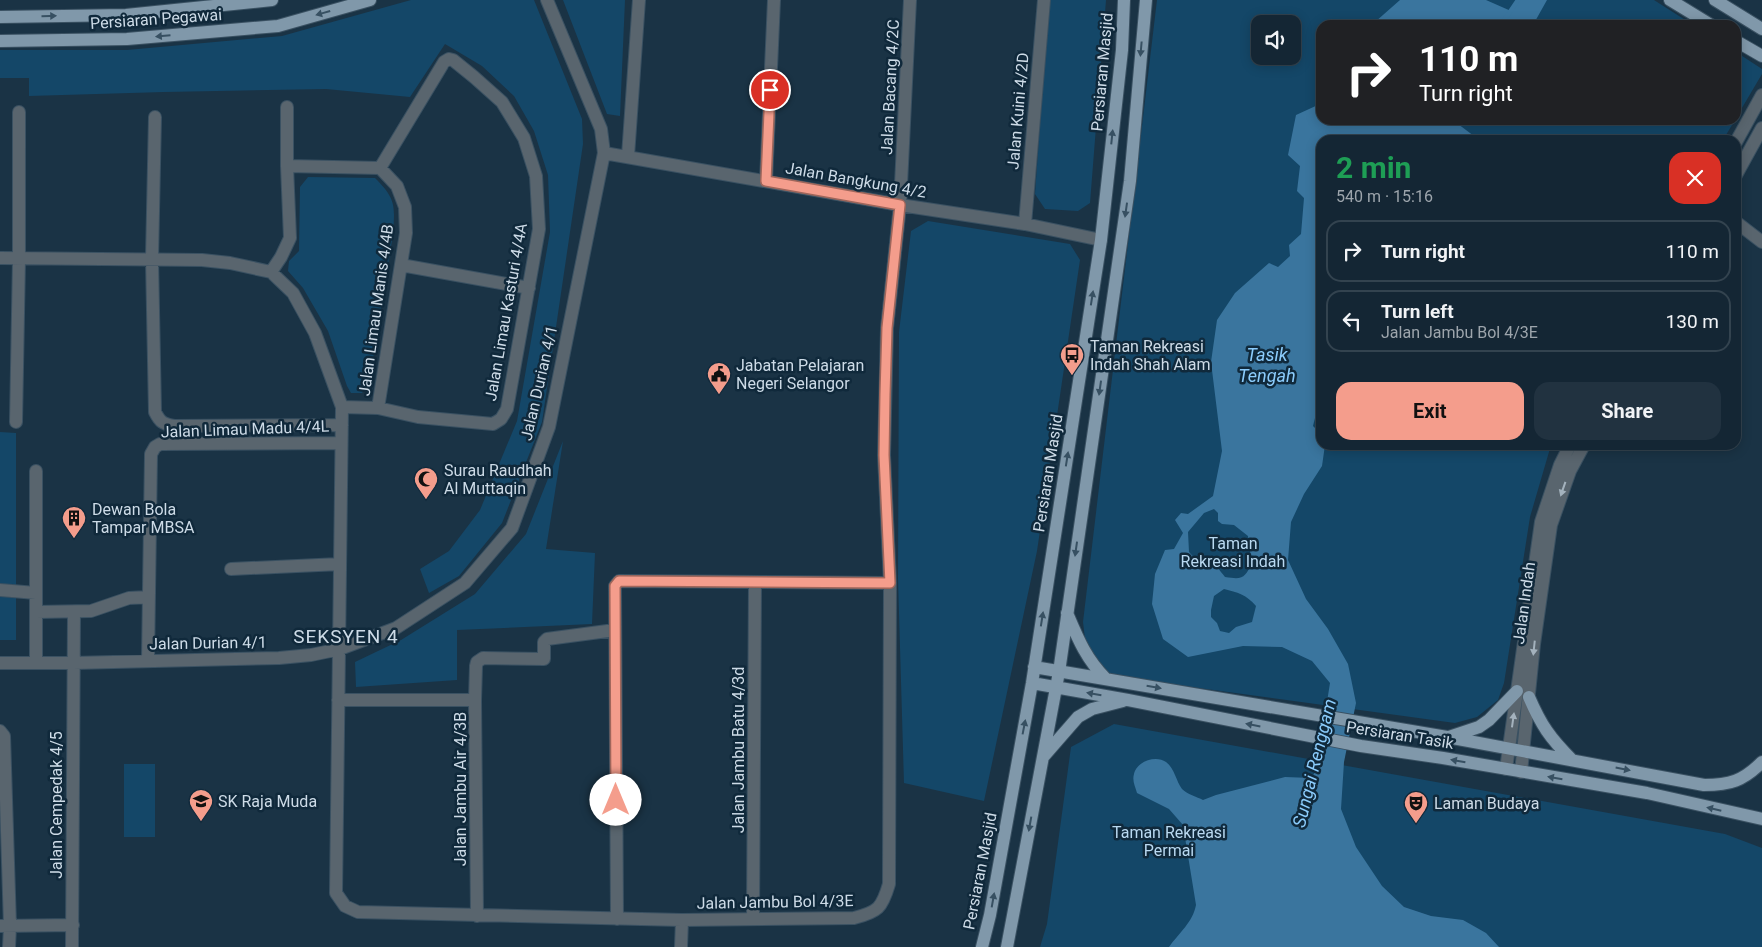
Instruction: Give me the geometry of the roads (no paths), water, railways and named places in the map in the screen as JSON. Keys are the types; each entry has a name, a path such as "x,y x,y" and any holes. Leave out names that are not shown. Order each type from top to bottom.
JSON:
{"main road":[{"name":"Persiaran Pegawai","path":"0,17 126,14 272,0"},
{"name":"Persiaran Pegawai","path":"0,42 127,39 278,26 370,0"},
{"name":"Persiaran Masjid","path":"982,947 990,915 1032,683 1101,240 1122,50 1124,0"},
{"path":"1007,947 1059,672 1130,181 1146,0"},
{"path":"1670,0 1703,20"},
{"path":"1715,0 1762,29"},
{"path":"1741,44 1762,56"},
{"path":"1067,613 1083,651 1106,679"},
{"name":"Persiaran Tasik","path":"1034,667 1447,737 1704,785 1723,785 1744,778 1762,762"},
{"name":"Persiaran Tasik","path":"1032,683 1361,746 1646,794 1762,819"},
{"path":"1447,737 1479,726 1490,720 1523,694 1552,740 1572,760"},
{"path":"1042,759 1078,717 1092,709 1128,700"}],"street":[{"name":"Jalan Durian 4/1","path":"0,663 279,658 340,649 396,628 465,583 512,528 549,427 604,152 601,129 547,0"},
{"path":"628,156 639,0"},
{"path":"766,181 774,0"},
{"name":"Jalan Bacang 4/2C","path":"900,205 910,0"},
{"name":"Jalan Kuini 4/2D","path":"1025,224 1044,0"},
{"name":"Jalan Limau Kasturi 4/4A","path":"378,408 418,417 493,424 498,422 507,409 539,229 536,176 524,138 502,102 474,76 452,60 448,59 444,62 380,168"},
{"path":"1740,135 1762,95"},
{"path":"271,272 290,238 286,166 287,107"},
{"path":"16,422 19,112"},
{"path":"155,116 152,259 155,412 159,420 164,424 174,426 342,424"},
{"path":"1741,166 1762,128"},
{"name":"Jalan Bangkung 4/2","path":"604,152 900,205 1025,224 1101,240"},
{"path":"286,166 380,168"},
{"name":"Jalan Limau Manis 4/4B","path":"378,408 406,233 405,207 398,186 380,168"},
{"name":"Jalan Jambu Bol 4/3E","path":"342,407 336,893 345,906 358,912 682,920 854,918 870,914 883,903 888,884 890,583 884,455 885,385 887,328 900,205"},
{"path":"1741,226 1762,242"},
{"path":"0,258 152,259 230,263 271,272 293,293 315,333 342,407 378,408"},
{"path":"401,265 529,288"},
{"name":"Jalan Limau Madu 4/4L","path":"148,661 151,454 154,446 160,444 341,442"},
{"name":"Jalan Indah","path":"1521,772 1524,751 1523,694 1541,522 1560,465 1568,450"},
{"name":"Jalan Indah","path":"1506,769 1509,748 1534,644 1551,525 1570,471 1581,450"},
{"path":"36,471 36,663"},
{"path":"231,569 340,564"},
{"path":"617,919 615,586 619,581 890,583"},
{"name":"Jalan Jambu Batu 4/3d","path":"752,919 755,582"},
{"path":"0,590 36,593"},
{"path":"36,612 91,610 129,598 149,596"},
{"name":"Jalan Cempedak 4/5","path":"72,947 74,612"},
{"name":"Jalan Jambu Air 4/3B","path":"477,916 475,700 477,662 483,658 544,659 544,642 547,639 615,630"},
{"path":"338,700 475,700"},
{"path":"0,731 4,736 5,926 9,947"},
{"path":"681,947 682,920"},
{"path":"5,926 73,925"}],"water":[{"path":"1400,0 1486,0 1511,11 1517,0 1547,0 1536,20 1377,20"},
{"name":"Tasik Tengah","path":"1316,106 1316,125 1459,125 1473,135 1316,135 1316,414 1313,426 1316,429 1316,450 1324,450 1322,466 1304,494 1291,522 1288,560 1306,599 1328,629 1348,664 1356,703 1344,762 1341,809 1356,847 1382,886 1404,907 1431,916 1463,920 1486,933 1499,947 1169,947 1189,922 1196,905 1183,825 1169,809 1137,793 1133,777 1136,769 1152,759 1162,760 1171,768 1182,789 1203,800 1285,777 1311,778 1316,771 1330,683 1312,661 1282,647 1243,646 1188,657 1163,639 1152,604 1155,574 1165,550 1174,549 1183,533 1175,520 1181,513 1188,514 1213,496 1222,451 1211,362 1217,320 1235,293 1269,263 1278,267 1290,256 1289,245 1301,234 1304,198 1297,191 1300,166 1288,155 1296,115","holes":["1214,509 1218,513 1218,521 1222,524 1234,525 1248,536 1253,562 1243,577 1225,577 1214,565 1198,562 1189,552 1188,532 1204,513","1224,589 1242,594 1256,606 1252,622 1236,627 1229,633 1220,631 1217,623 1211,617 1211,610 1214,596"]}],"waterway":[{"name":"Sungai Renggam","path":"1504,20 1518,0"}],"place":[{"name":"Taman Rekreasi Indah Shah Alam","path":"1072,376"},
{"name":"Jabatan Pelajaran Negeri Selangor","path":"719,395"},
{"name":"Surau Raudhah Al Muttaqin","path":"426,500"},
{"name":"Dewan Bola Tampar MBSA","path":"74,539"},
{"name":"SK Raja Muda","path":"201,822"},
{"name":"Laman Budaya","path":"1416,824"}],"district":[{"name":"SEKSYEN 4","path":"346,636"}],"park label":[{"name":"Taman Rekreasi Indah","path":"1233,552"},
{"name":"Taman Rekreasi Permai","path":"1169,841"}]}
